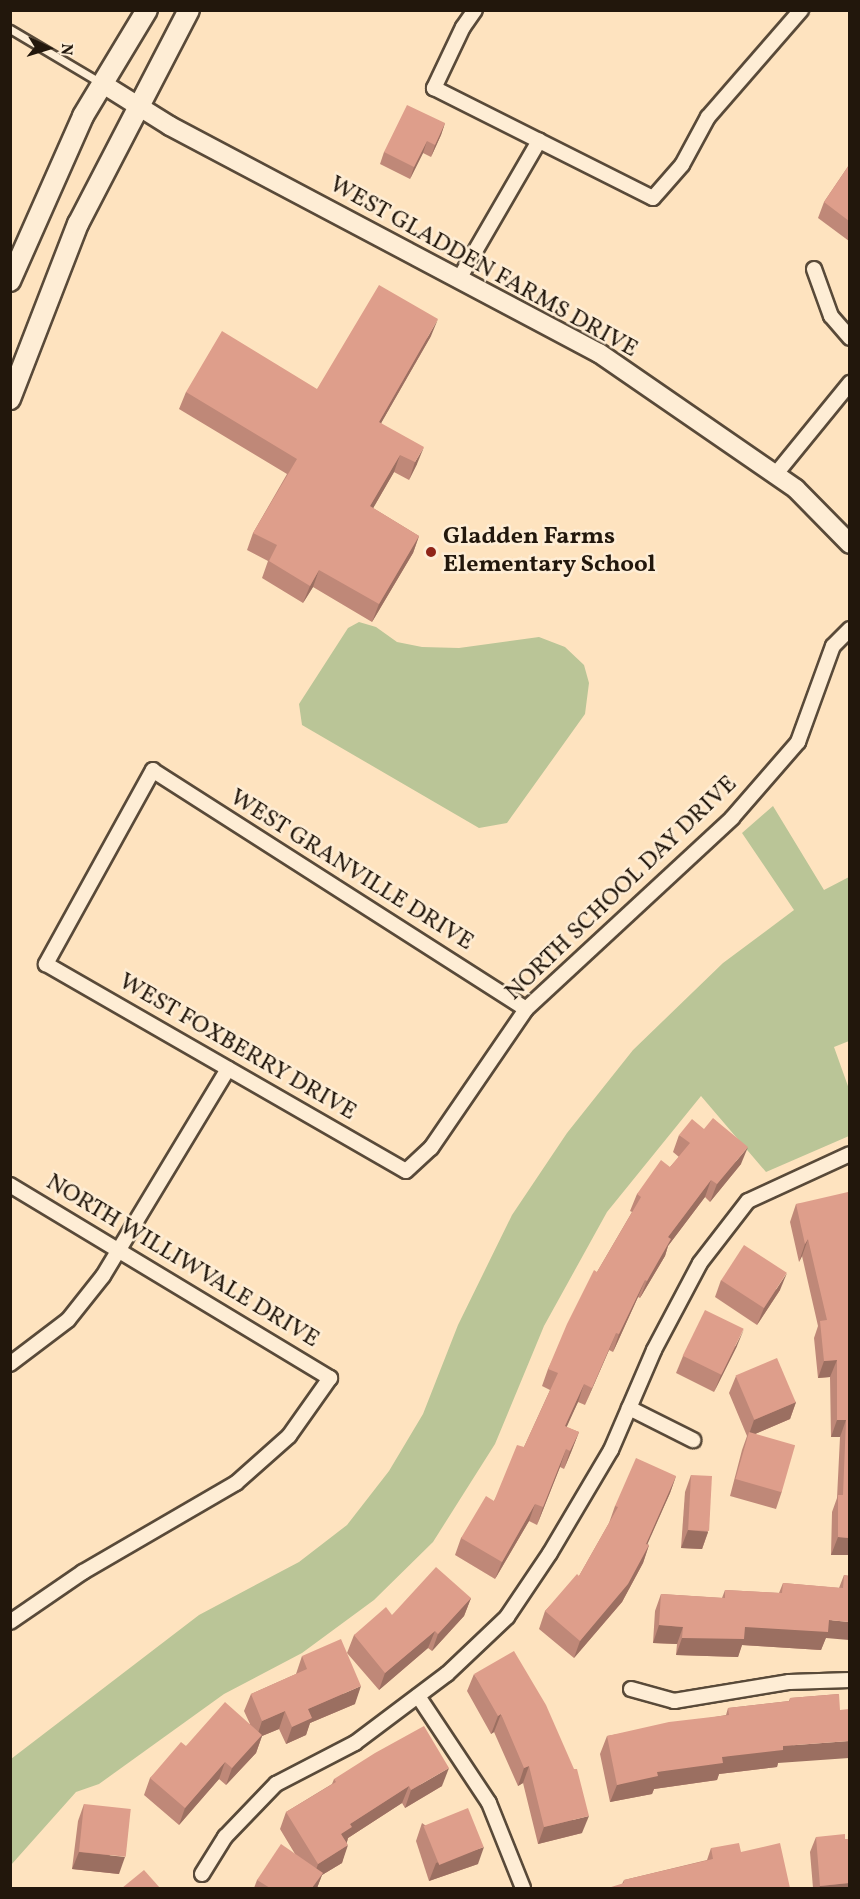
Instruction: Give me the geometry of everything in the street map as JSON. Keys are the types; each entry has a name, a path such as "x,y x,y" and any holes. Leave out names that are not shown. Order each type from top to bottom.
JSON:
{"main road":[{"path":"10,280 83,116 147,10"},
{"path":"10,399 78,224 189,10"}],"street":[{"path":"475,10 463,27 434,88 653,198 682,165 708,117 801,10"},
{"name":"WEST GLADDEN FARMS DRIVE","path":"103,84 170,126 599,353 796,489 849,544"},
{"path":"459,279 539,141"},
{"path":"814,269 831,316 849,338"},
{"path":"776,475 849,383"},
{"name":"NORTH SCHOOL DAY DRIVE","path":"406,1171 431,1148 526,1009 732,818 798,742 833,646 849,629"},
{"name":"WEST GRANVILLE DRIVE","path":"153,770 526,1009"},
{"name":"WEST FOXBERRY DRIVE","path":"153,770 46,964 406,1171"},
{"path":"10,1364 68,1320 119,1250 228,1069"},
{"path":"202,1874 225,1837 276,1784 355,1743 447,1674 507,1617 550,1553 605,1460 654,1350 700,1263 748,1201 849,1154"},
{"name":"NORTH WILLIWVALE DRIVE","path":"10,1185 330,1378 289,1436 236,1484 83,1572 10,1622"},
{"path":"629,1408 693,1440"},
{"path":"631,1689 674,1701 789,1682 849,1680"},
{"path":"418,1696 489,1803 523,1888"}],"lane":[{"path":"10,29 103,84"}],"green space":[{"path":"359,622 376,627 397,642 422,647 459,648 539,637 565,647 584,665 589,683 585,714 507,823 479,828 302,725 299,704 348,628"},
{"path":"773,806 824,890 849,877 849,1041 834,1047 849,1089 849,1136 766,1172 701,1096 607,1212 544,1326 495,1444 433,1542 374,1600 302,1653 224,1694 99,1784 76,1792 11,1865 11,1759 199,1615 299,1562 347,1525 389,1471 423,1414 458,1325 512,1215 567,1133 633,1050 723,963 794,910 742,833"}],"building":[{"path":"407,105 445,123 435,145 427,141 414,167 384,152"},
{"path":"849,165 849,221 824,202"},
{"path":"379,285 438,319 379,422 424,447 415,462 400,455 370,506 419,536 379,604 319,570 310,586 269,561 277,545 253,533 297,459 186,392 222,331 317,389"},
{"path":"713,1118 748,1147 717,1184 711,1180 668,1237 671,1239 647,1281 645,1280 619,1334 616,1333 592,1388 584,1384 565,1426 579,1432 570,1451 566,1449 543,1507 535,1504 502,1562 461,1538 486,1496 494,1501 517,1445 524,1447 558,1373 548,1369 567,1324 594,1270 597,1272 641,1197 637,1194 661,1160 670,1167 690,1143 679,1135 692,1119 704,1129"},
{"path":"848,1192 849,1538 838,1537 838,1495 843,1495 846,1420 837,1420 837,1360 824,1361 820,1321 827,1320 808,1239 805,1244 796,1204"},
{"path":"744,1245 787,1273 764,1308 721,1280"},
{"path":"705,1310 744,1329 721,1375 683,1356"},
{"path":"777,1358 796,1402 754,1420 736,1376"},
{"path":"749,1432 795,1445 782,1492 735,1479"},
{"path":"636,1458 676,1476 646,1544 649,1545 628,1584 580,1641 545,1611 577,1574 579,1576 618,1507 615,1506"},
{"path":"691,1475 712,1476 709,1531 688,1530"},
{"path":"436,1567 471,1598 438,1634 435,1631 385,1673 354,1635 386,1607 392,1615"},
{"path":"844,1575 849,1576 849,1622 829,1620 828,1632 745,1627 744,1639 682,1638 683,1627 659,1625 661,1594 725,1598 725,1590 782,1593 783,1583 843,1588"},
{"path":"341,1639 361,1686 308,1709 312,1718 292,1727 285,1711 262,1721 251,1694 307,1669 302,1656"},
{"path":"514,1651 546,1705 574,1769 577,1769 589,1816 544,1827 529,1766 524,1768 501,1714 498,1716 474,1674"},
{"path":"839,1694 840,1710 849,1709 849,1741 783,1746 783,1750 722,1757 723,1763 657,1772 658,1776 617,1785 607,1736 669,1722 729,1715 728,1708 790,1701 790,1698"},
{"path":"225,1702 262,1735 232,1768 225,1762 185,1808 150,1778 181,1742 186,1746"},
{"path":"424,1726 449,1768 411,1790 409,1786 350,1824 352,1827 341,1834 348,1845 318,1864 286,1812 336,1782 334,1779 375,1753"},
{"path":"84,1804 131,1809 126,1857 79,1852"},
{"path":"468,1808 484,1847 439,1865 423,1826"},
{"path":"845,1834 845,1839 849,1839 849,1883 820,1886 816,1837"},
{"path":"739,1843 741,1852 780,1843 790,1888 608,1888 624,1883 624,1880 713,1859 711,1848"},
{"path":"281,1844 323,1873 312,1888 270,1888 257,1880"},
{"path":"144,1870 160,1888 122,1888"}],"place":[{"name":"Gladden Farms Elementary School","path":"431,552"}]}
